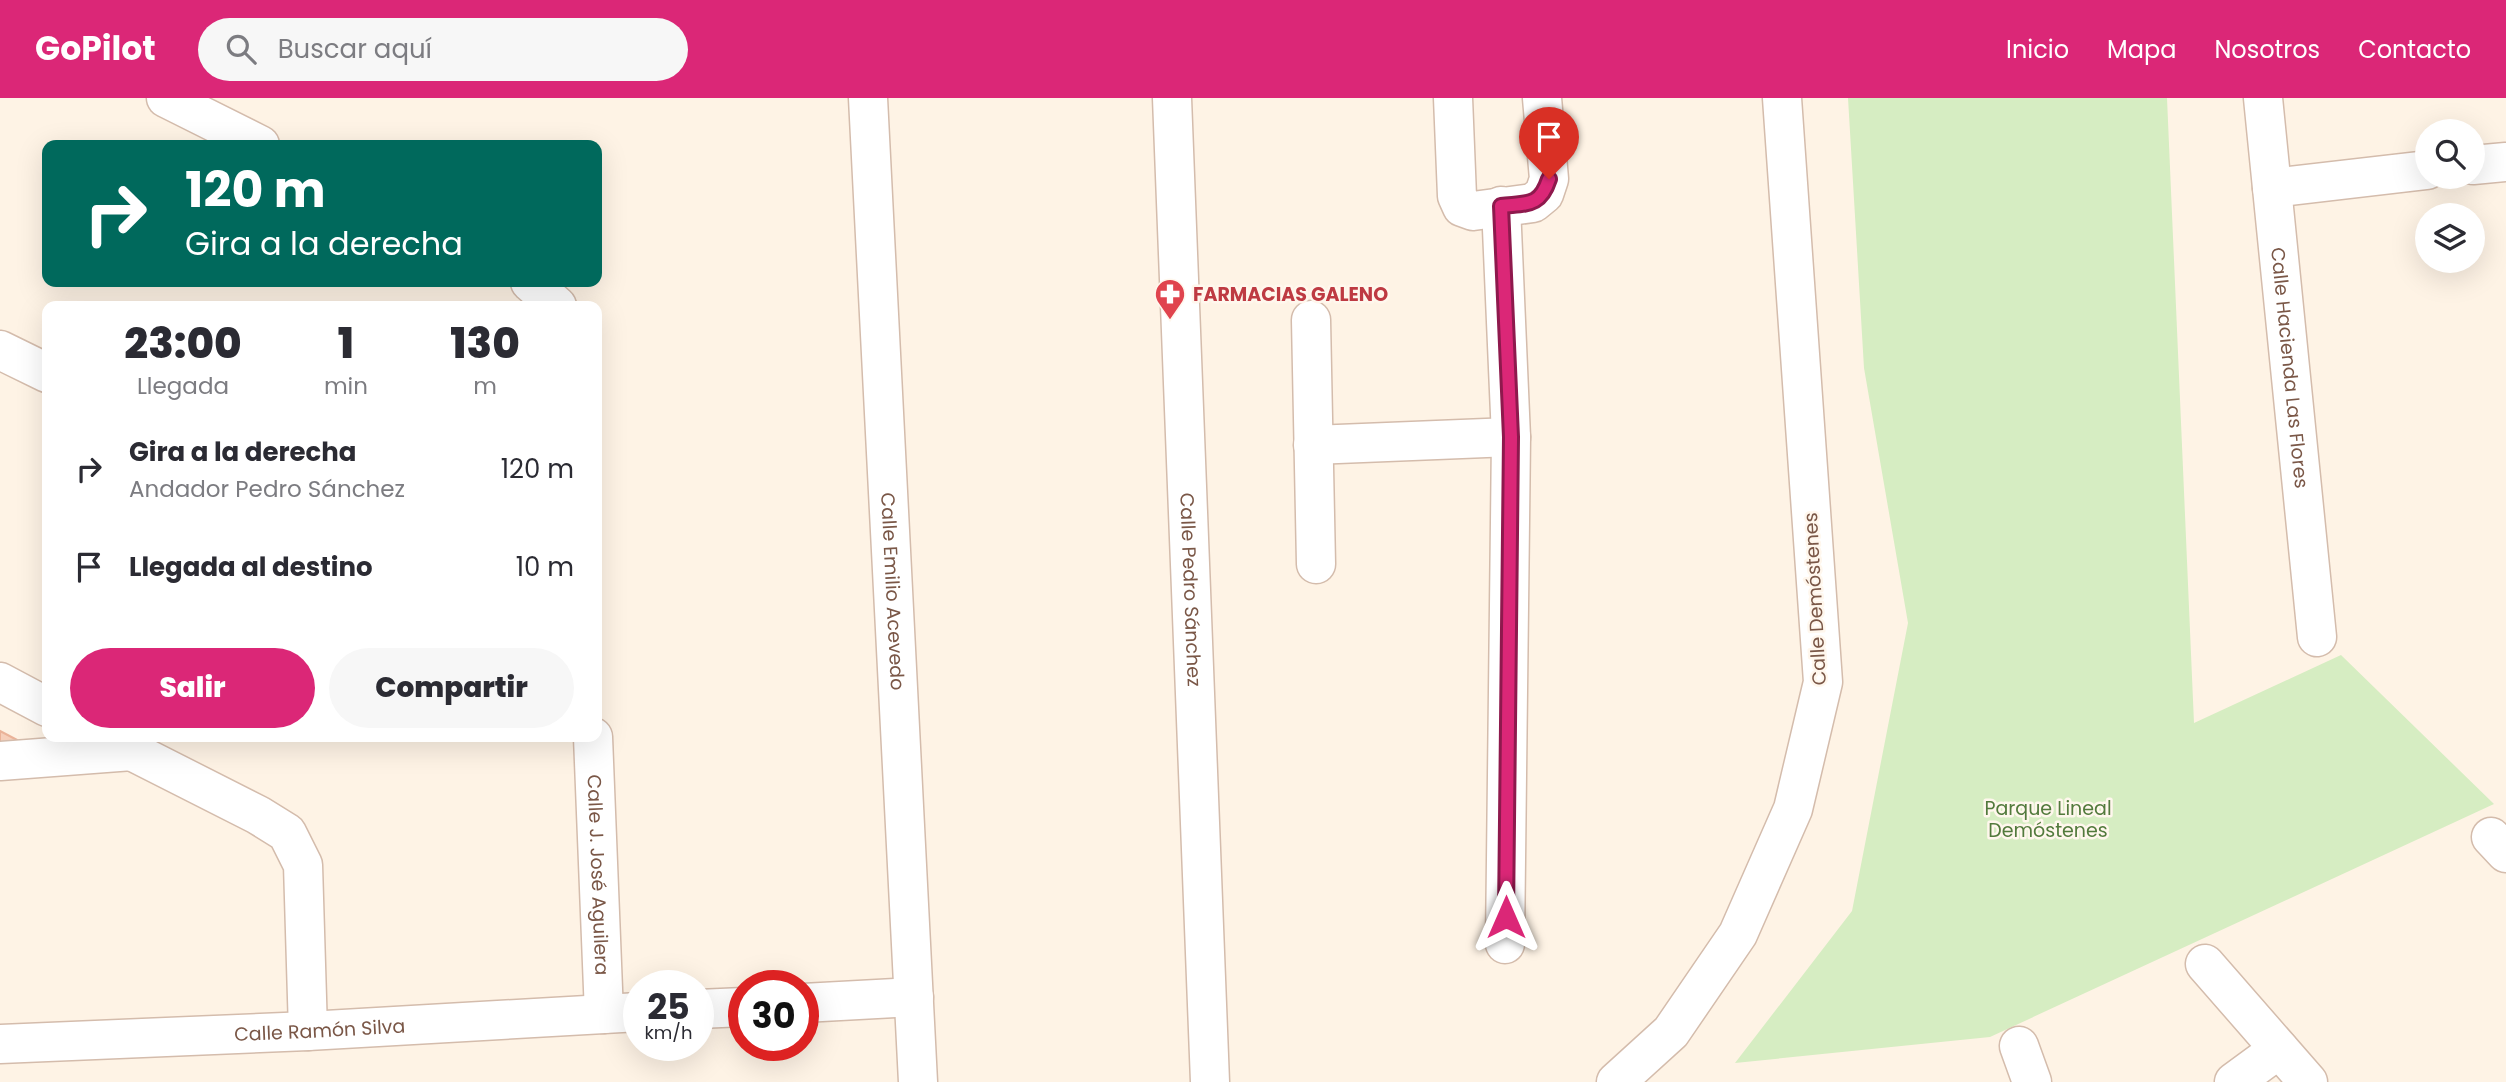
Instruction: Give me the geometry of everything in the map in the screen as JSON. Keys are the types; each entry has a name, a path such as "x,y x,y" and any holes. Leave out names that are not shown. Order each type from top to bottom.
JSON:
{"street":[{"path":"166,98 250,140"},
{"name":"Calle Pedro Sánchez","path":"1172,98 1210,1082"},
{"path":"1453,98 1457,196 1462,207 1473,211 1533,203 1544,194 1549,179 1542,98"},
{"name":"Calle Demóstenes","path":"1616,1082 1671,1032 1738,934 1793,809 1823,682 1782,98"},
{"name":"Calle Hacienda Las Flores","path":"2263,98 2317,637"},
{"name":"Calle Emilio Acevedo","path":"866,99 918,1082"},
{"path":"2485,164 2506,162"},
{"path":"2272,188 2415,171"},
{"path":"1501,206 1511,437 1505,944"},
{"path":"536,287 552,301"},
{"path":"1311,320 1316,564"},
{"path":"0,350 42,371"},
{"path":"1313,445 1511,437"},
{"path":"0,682 42,704"},
{"name":"Calle J. José Aguilera","path":"594,742 621,1014"},
{"path":"0,761 118,744 258,815 287,833 303,865 308,1031"},
{"path":"2205,964 2308,1082"},
{"path":"819,1002 914,997"},
{"name":"Calle Ramón Silva","path":"0,1044 621,1014"},
{"path":"2019,1046 2032,1082"},
{"path":"2234,1082 2279,1049"}],"green space":[{"name":"Parque Lineal Demóstenes","path":"1848,98 2167,98 2194,723 2341,655 2494,804 1990,1037 1735,1063 1852,911 1908,623 1864,368"}],"building":[{"path":"0,731 21,742 0,743"}],"place":[{"name":"FARMACIAS GALENO","path":"1170,321"}],"route":[{"path":"1506,917 1511,437 1501,206 1533,203 1544,194 1549,179"}]}
